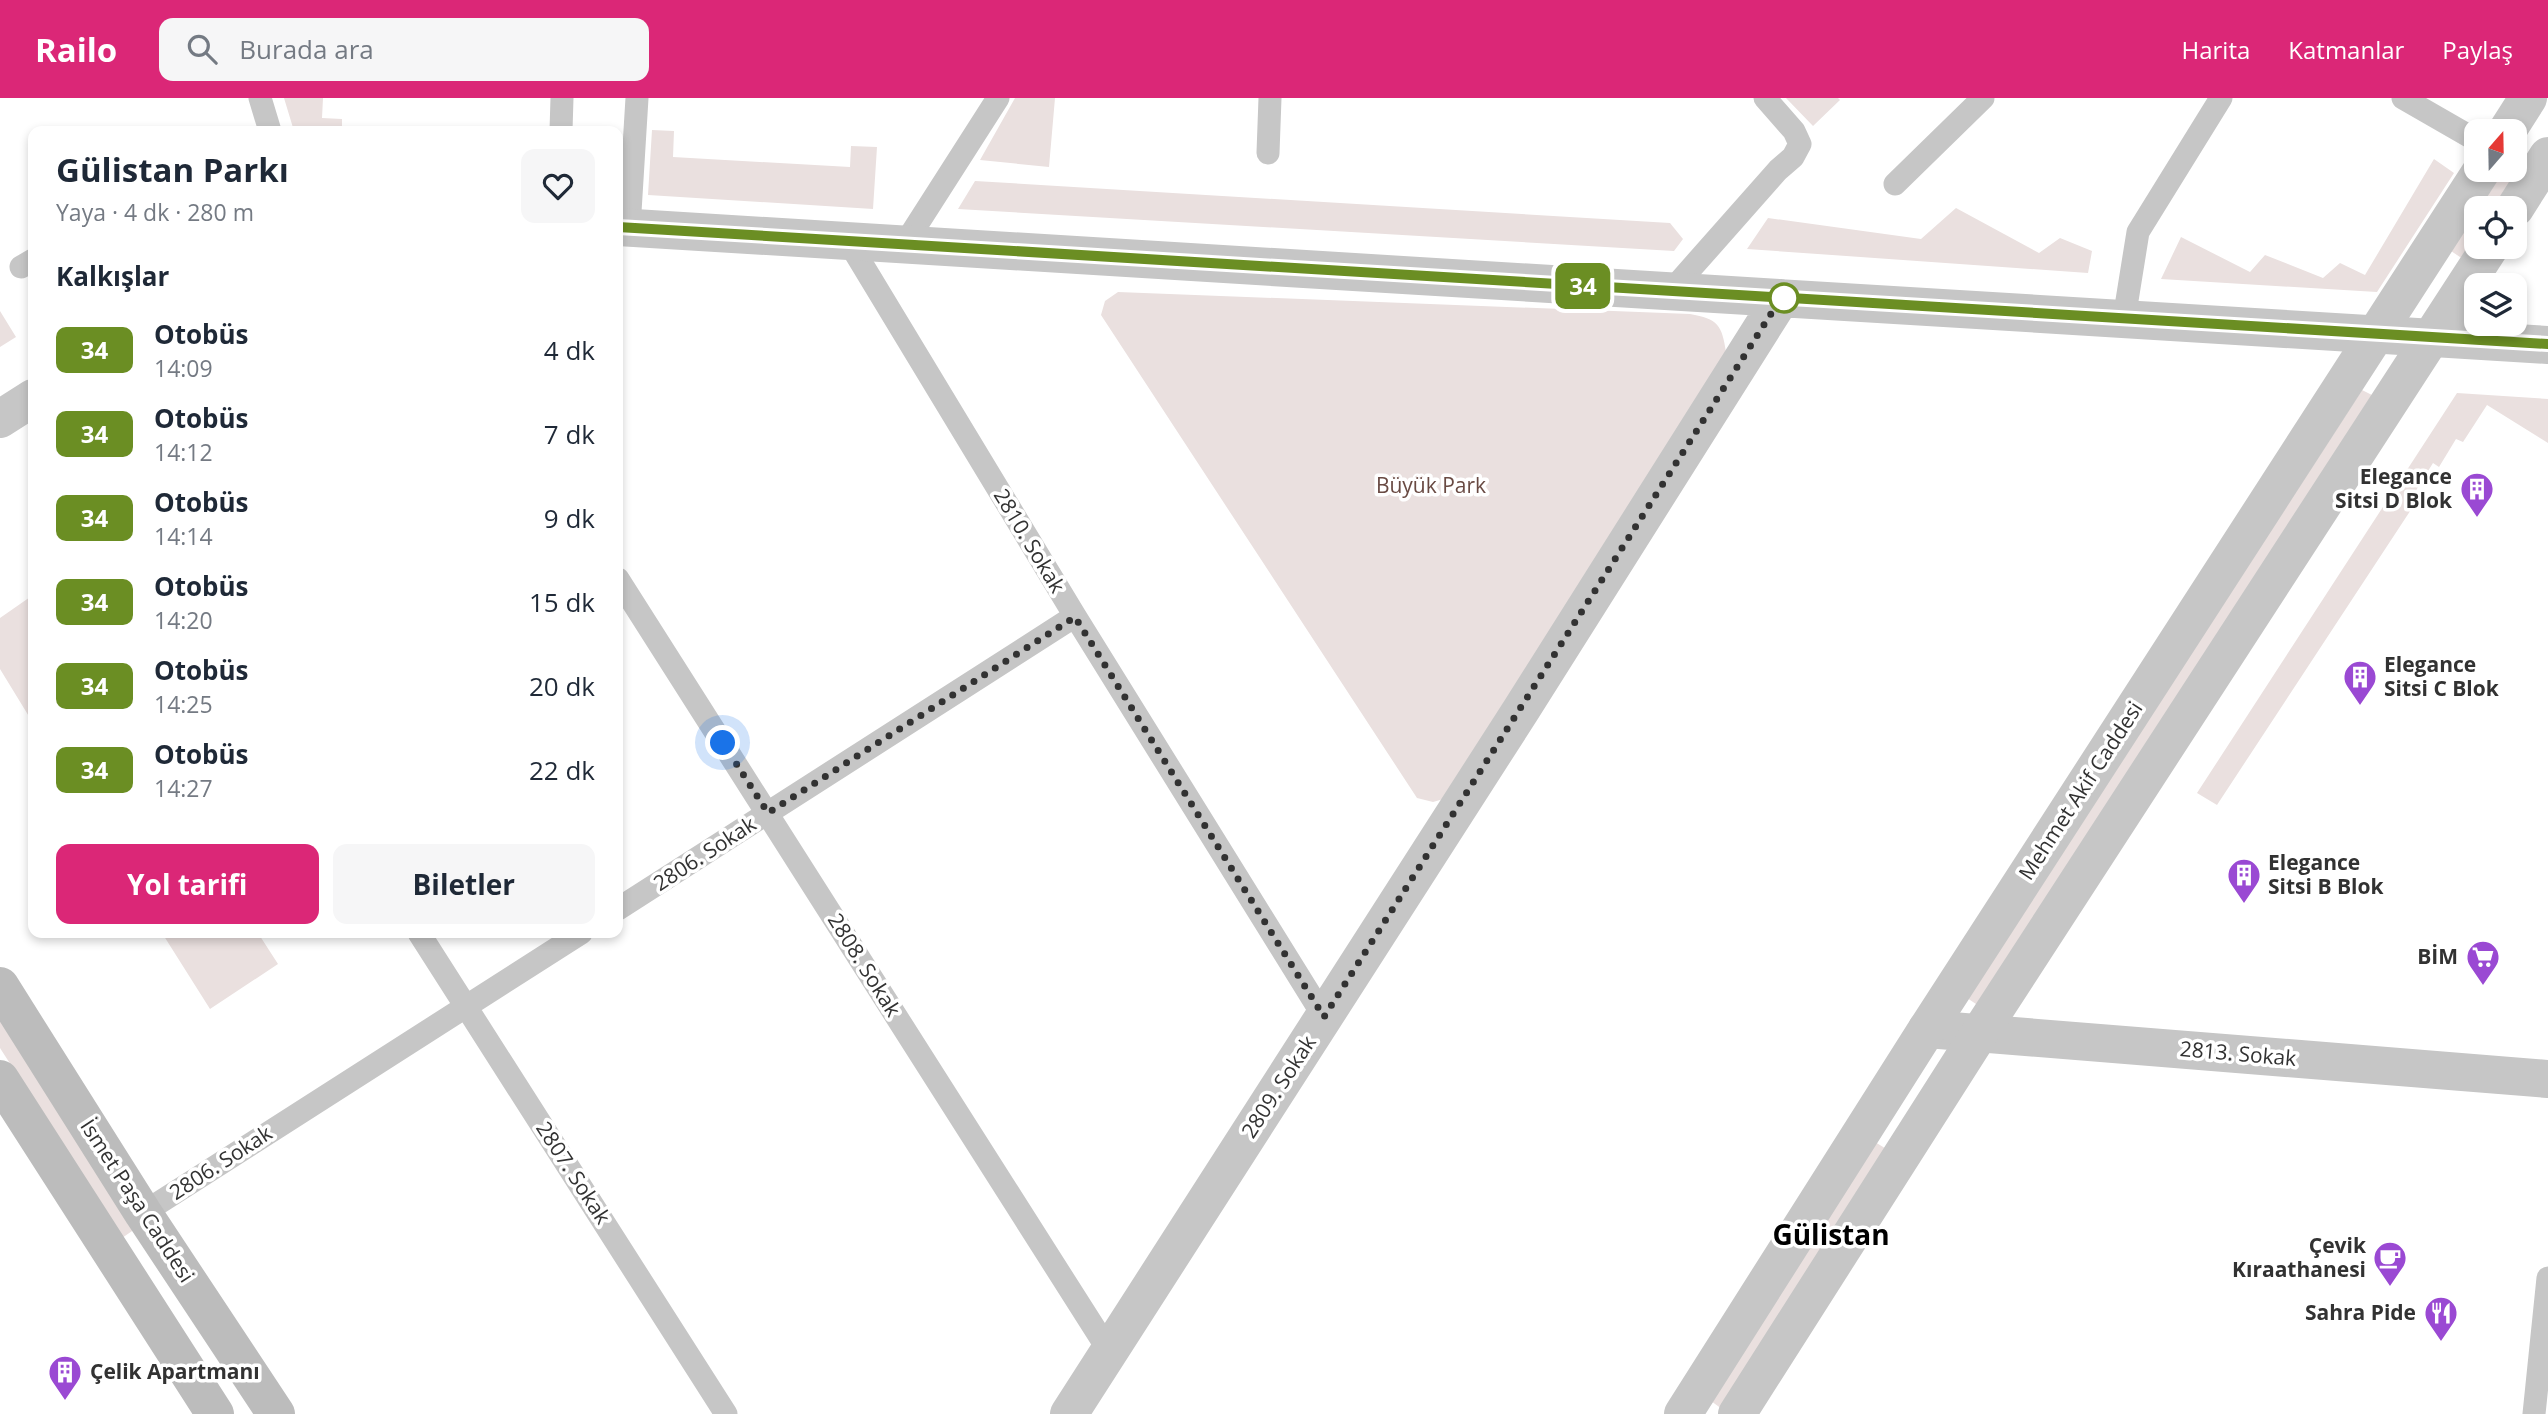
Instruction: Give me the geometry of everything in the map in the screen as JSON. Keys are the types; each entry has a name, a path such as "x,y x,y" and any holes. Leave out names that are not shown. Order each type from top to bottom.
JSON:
{"main road":[{"name":"İsmet Paşa Caddesi","path":"0,986 143,1213 276,1414"},
{"path":"0,1079 215,1414"}],"street":[{"path":"2515,119 2528,98"},
{"path":"2523,196 2548,156"},
{"name":"Mehmet Akif Caddesi","path":"1684,1414 1927,1029 2474,182"},
{"path":"623,228 2548,345"},
{"path":"1737,1414 1979,1034 2482,259"},
{"name":"2809. Sokak","path":"1069,1414 1781,298"},
{"path":"0,419 28,401"},
{"name":"2813. Sokak","path":"1927,1029 2548,1079"}],"lane":[{"path":"260,98 268,126"},
{"path":"561,126 562,98"},
{"path":"623,228 637,98"},
{"path":"904,245 998,98"},
{"path":"1268,153 1270,98"},
{"path":"1671,291 1793,156 1800,144 1794,131 1765,98"},
{"path":"1895,184 1983,98"},
{"path":"2124,319 2138,232 2221,98"},
{"path":"2403,98 2464,133"},
{"name":"2810. Sokak","path":"848,241 1075,617 1324,1017"},
{"name":"2808. Sokak","path":"623,587 1109,1351"},
{"name":"2806. Sokak","path":"623,906 1075,617"},
{"name":"2807. Sokak","path":"422,938 726,1414"},
{"name":"2806. Sokak","path":"143,1213 573,938"},
{"path":"2534,1414 2548,1278"}],"green space":[{"path":"284,98 323,98 322,118 342,119 342,126 292,126"},
{"path":"1015,98 1055,98 1049,167 980,160"},
{"path":"1786,98 1838,98 1840,100 1813,126"},
{"path":"652,130 674,131 673,157 850,167 851,146 877,147 873,209 648,195"},
{"path":"2434,159 2454,173 2377,292 2161,279 2181,237 2250,272 2265,255 2323,278 2340,263 2365,275"},
{"path":"975,181 1670,223 1683,239 1674,251 958,209"},
{"path":"2495,182 2512,182 2503,196 2486,196"},
{"path":"1956,208 2039,253 2060,238 2092,251 2088,273 1747,249 1768,218 1921,239"},
{"path":"2464,230 2464,257 2451,251"},
{"name":"Büyük Park","path":"1118,292 1690,314 1707,318 1717,325 1723,335 1726,352 1454,796 1433,802 1417,798 1101,315 1105,301"},
{"path":"0,311 16,337 0,347"},
{"path":"2362,390 2376,397 1979,1006 1967,998"},
{"path":"2457,393 2548,399 2548,443 2487,405 2463,442 2456,439 2439,467 2433,463 2415,492 2420,496 2217,805 2197,793"},
{"path":"28,598 28,715 0,669 0,618"},
{"path":"165,938 261,938 278,964 210,1009"},
{"path":"0,1020 135,1229 122,1238 0,1048"},
{"path":"1875,1142 1888,1150 1722,1409 1711,1401"}],"bus line":[{"name":"34","path":"623,227 2548,344"}],"place":[{"name":"Elegance Sitsi D Blok","path":"2477,519"},
{"name":"Elegance Sitsi C Blok","path":"2360,707"},
{"name":"Elegance Sitsi B Blok","path":"2244,905"},
{"name":"BİM","path":"2483,987"},
{"name":"Çevik Kıraathanesi","path":"2390,1288"},
{"name":"Sahra Pide","path":"2441,1343"},
{"name":"Çelik Apartmanı","path":"65,1402"}],"district":[{"name":"Gülistan","path":"1831,1235"}],"route":[{"path":"723,743 768,813 1075,617 1324,1017 1781,298 1784,298"}]}
